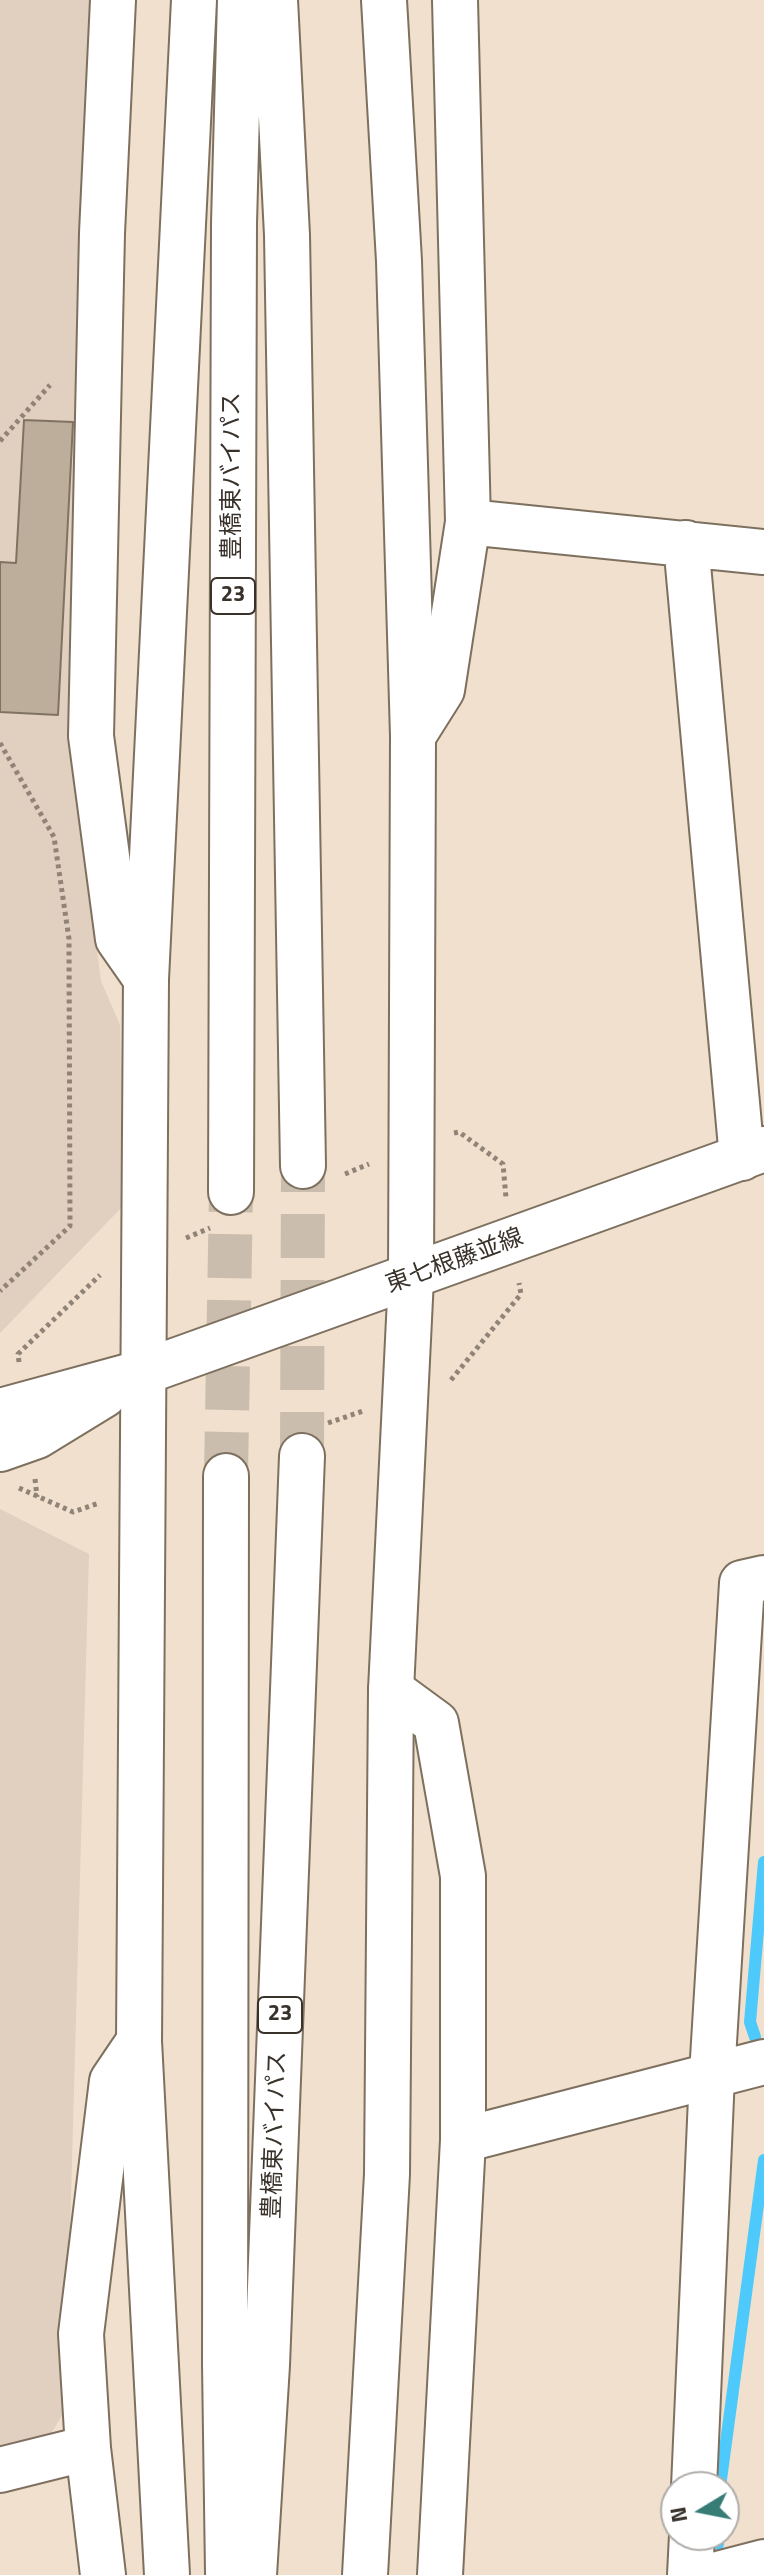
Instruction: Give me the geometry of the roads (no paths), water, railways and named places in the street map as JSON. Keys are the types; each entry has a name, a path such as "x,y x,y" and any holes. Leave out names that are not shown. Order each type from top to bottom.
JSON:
{"main road":[{"path":"113,0 102,233 91,736 118,939 146,979"},
{"path":"167,2575 139,2041 146,979 194,0"},
{"name":"豊橋東バイパス","path":"231,1192 234,223 240,0"},
{"path":"275,0 287,251 303,1166"},
{"path":"365,2575 387,2174 391,1690 411,1278 413,736 399,261 384,0"},
{"path":"413,736 442,690 468,522 455,0"},
{"path":"468,522 764,552"},
{"path":"686,543 753,1153"},
{"name":"東七根藤並線","path":"0,1411 144,1372 753,1153"},
{"name":"東七根藤並線","path":"0,1449 37,1436 144,1372"},
{"name":"豊橋東バイパス","path":"254,2575 268,2349 302,1456"},
{"name":"豊橋東バイパス","path":"226,1476 228,2575"},
{"path":"695,2471 712,2075 742,1583 764,1578"},
{"path":"391,1690 436,1723 461,1863 463,2140 440,2575"},
{"path":"103,2575 88,2448 81,2334 112,2081 139,2041"},
{"path":"463,2140 764,2062"},
{"path":"0,2470 88,2448"},
{"path":"690,2575 691,2551"},
{"path":"714,2575 764,2562"}],"waterway":[{"path":"755,2037 750,2022 764,1862"},
{"path":"722,2471 764,2160"}],"tunnel":[{"path":"302,1456 303,1166"},
{"path":"226,1476 231,1192"}]}
